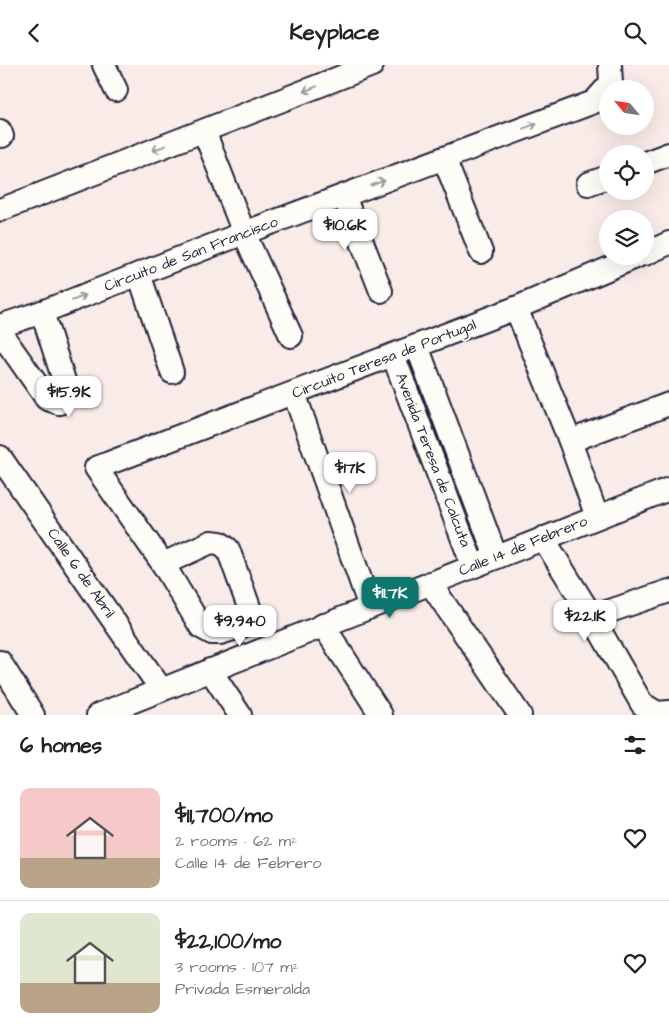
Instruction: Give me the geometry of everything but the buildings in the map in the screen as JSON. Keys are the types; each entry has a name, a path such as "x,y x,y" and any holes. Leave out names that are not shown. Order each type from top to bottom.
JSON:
{"street":[{"path":"104,65 116,90"},
{"path":"0,210 372,65"},
{"name":"Circuito de San Francisco","path":"0,326 42,312 244,233 594,103 611,83 610,65"},
{"path":"204,131 244,233 291,336"},
{"path":"654,160 669,154"},
{"path":"444,158 481,252"},
{"path":"344,196 381,291"},
{"path":"654,249 669,243"},
{"name":"Circuito Teresa de Portugal","path":"163,564 96,468 516,308 617,265"},
{"path":"139,274 172,372"},
{"path":"516,308 570,441 597,517"},
{"path":"0,332 47,399 59,403 68,393 42,312"},
{"name":"Avenida Teresa de Calcuta","path":"417,346 496,557"},
{"name":"Avenida Teresa de Calcuta","path":"393,355 473,566"},
{"path":"294,393 370,607"},
{"path":"570,441 669,404"},
{"name":"Calle 6 de Abril","path":"0,457 161,689"},
{"name":"Calle 14 de Febrero","path":"98,715 669,489"},
{"path":"543,538 592,617 642,705 657,713 669,711"},
{"path":"430,583 520,715"},
{"path":"592,617 669,591"},
{"path":"323,625 380,715"},
{"path":"0,662 33,715"},
{"path":"210,670 240,715"}]}
